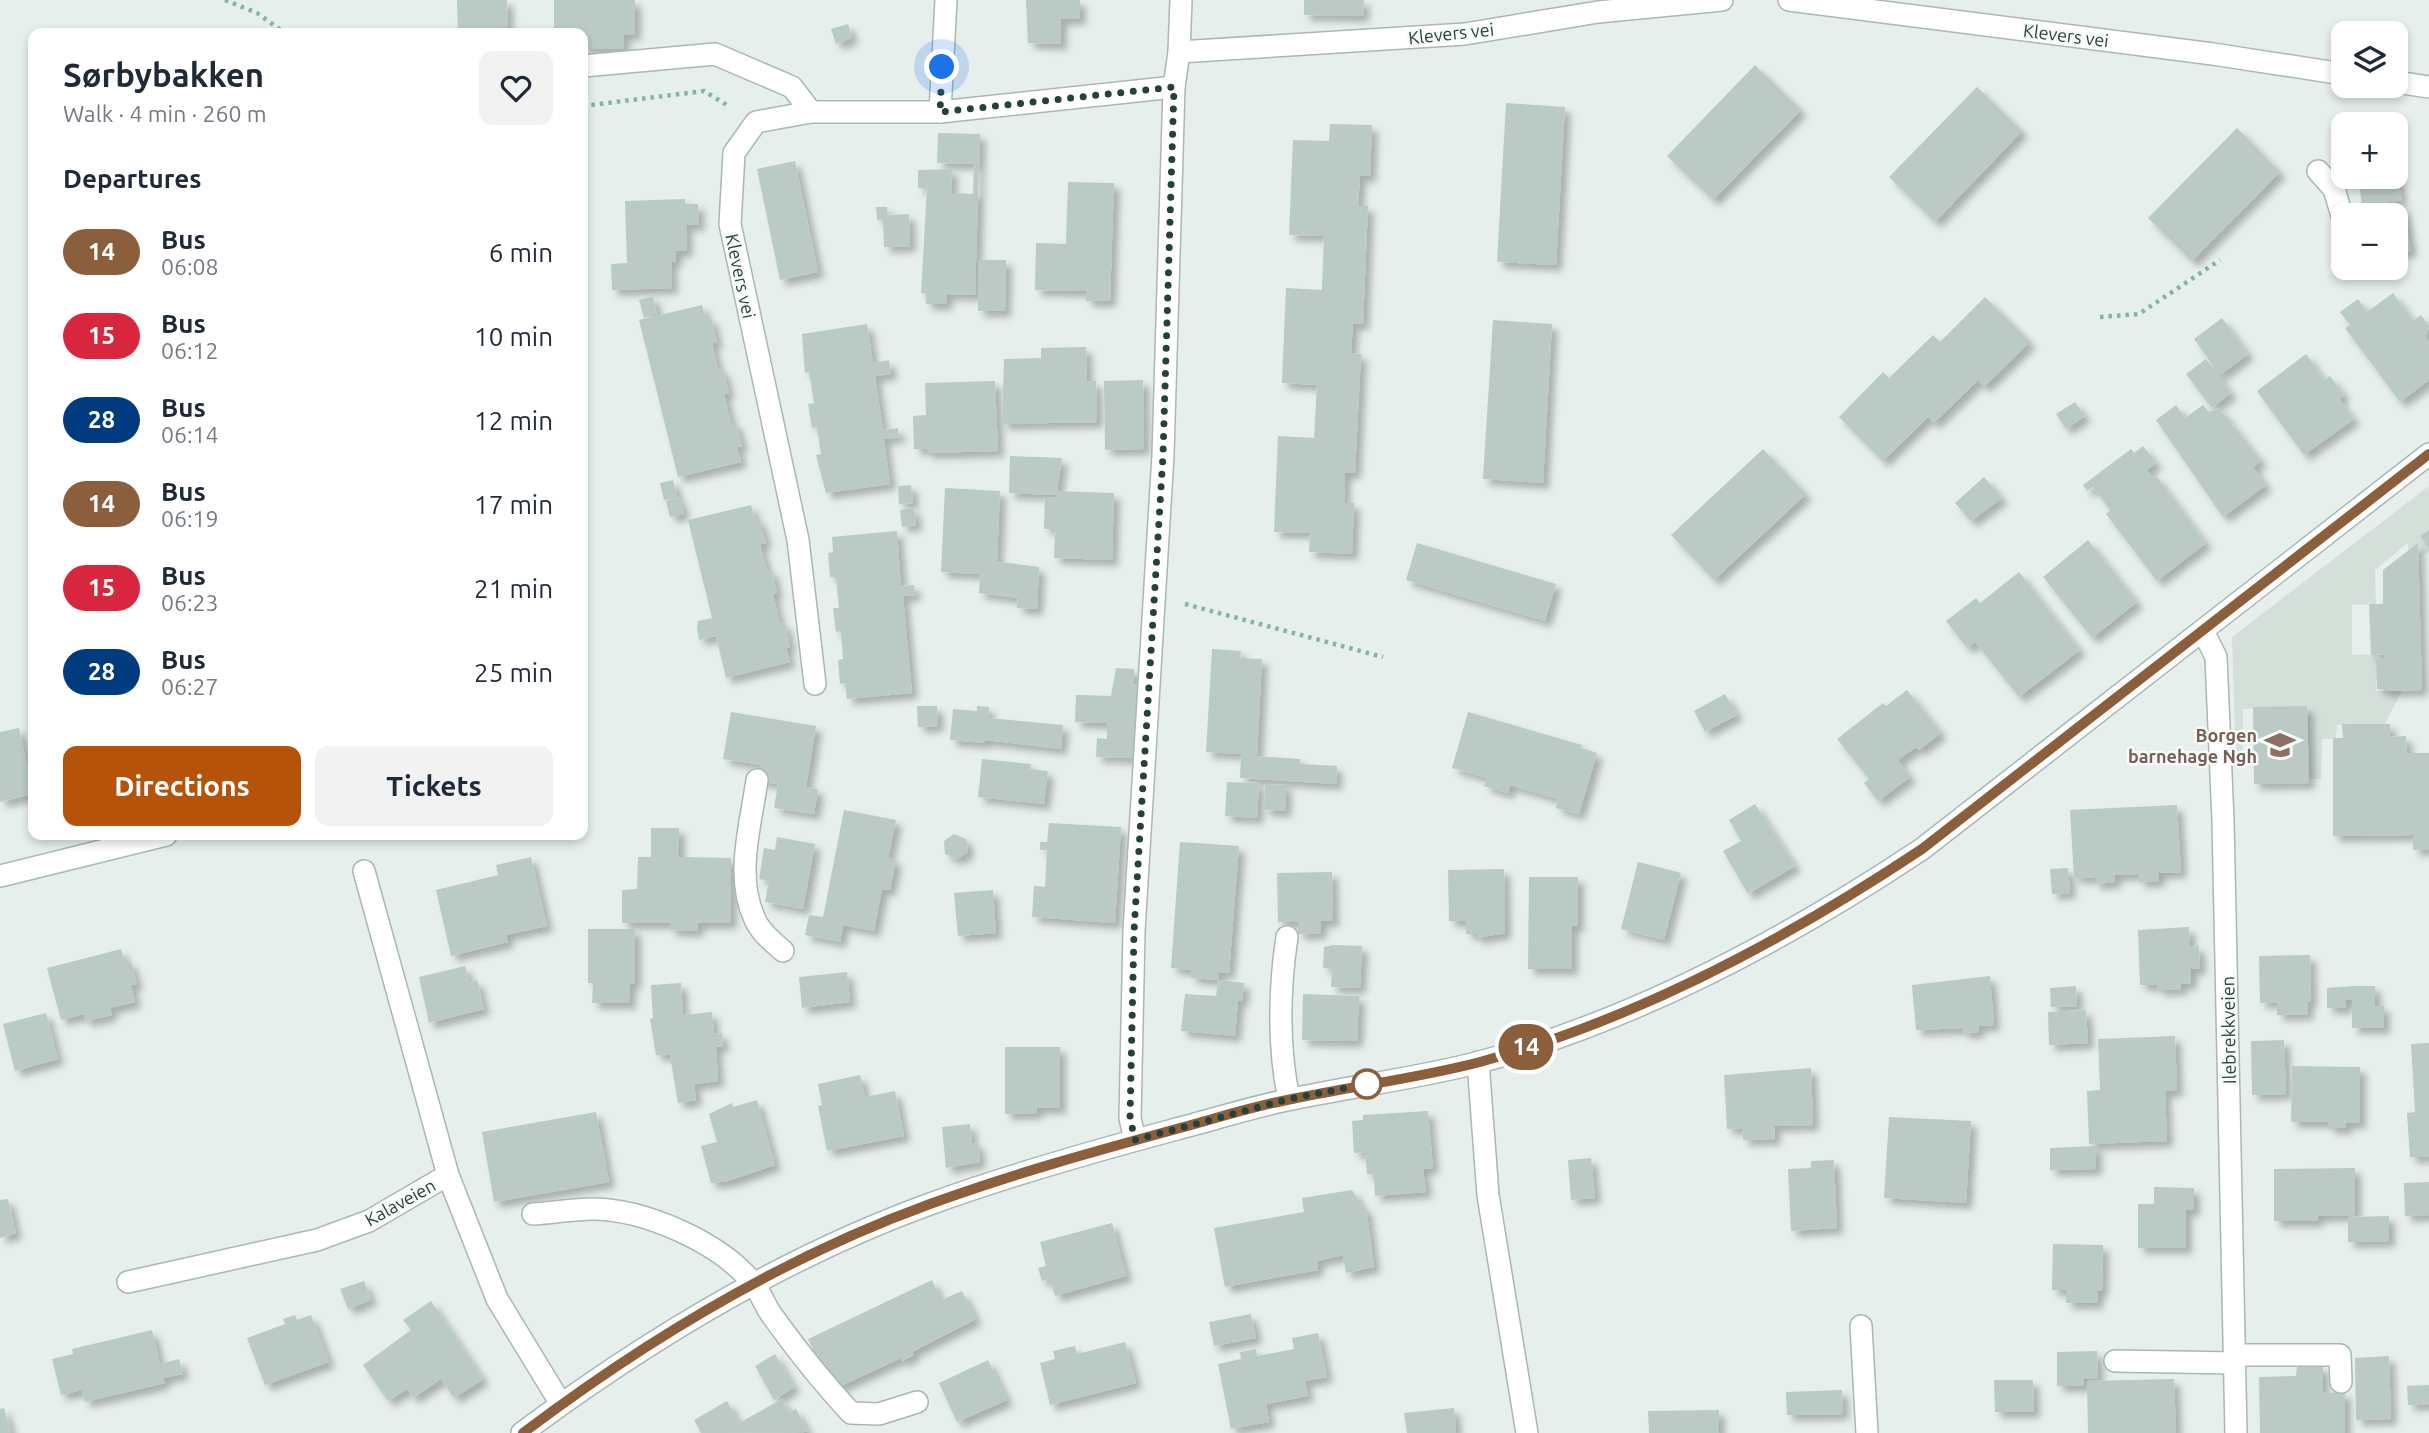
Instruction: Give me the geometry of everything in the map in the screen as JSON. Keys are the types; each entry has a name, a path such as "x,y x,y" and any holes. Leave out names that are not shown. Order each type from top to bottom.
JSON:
{"street":[{"path":"940,112 946,0"},
{"path":"1135,1140 1130,1118 1134,931 1163,455 1174,87 1180,52 1181,0"},
{"name":"Klevers vei","path":"1180,52 1465,34 1598,12 1722,0"},
{"name":"Klevers vei","path":"1789,0 2213,54 2331,73"},
{"path":"588,66 715,54 792,87 811,112"},
{"path":"2408,84 2429,87"},
{"path":"756,122 811,112 940,112 1174,87"},
{"name":"Klevers vei","path":"756,122 734,153 730,224 798,540 815,684"},
{"path":"2318,171 2334,190 2338,203"},
{"path":"532,1430 561,1404 680,1326 755,1284 858,1233 930,1204 1135,1140 1289,1099 1478,1062 1540,1043 1631,1008 1756,950 1832,907 1922,849 2429,454"},
{"name":"Ilebrekkveien","path":"2203,631 2216,657 2234,1228 2236,1433"},
{"path":"757,780 745,871 749,903 761,929 783,951"},
{"path":"0,876 146,840"},
{"name":"Kalaveien","path":"128,1282 317,1240 369,1221 448,1175 364,871"},
{"path":"1287,937 1282,1015 1283,1075 1289,1099"},
{"path":"1478,1062 1488,1195 1527,1433"},
{"path":"448,1175 497,1299 561,1404"},
{"path":"533,1214 592,1209 628,1213 696,1238 737,1265 755,1284 768,1310 813,1372 851,1413 879,1414 917,1402"},
{"path":"1861,1326 1867,1433"},
{"path":"2115,1361 2340,1355 2341,1382"}],"path":[{"path":"225,0 257,13 278,28"},
{"path":"588,105 704,90 756,122"},
{"path":"2100,317 2139,314 2220,260"},
{"path":"1154,595 1383,657"}],"shaded area":[{"path":"2429,486 2429,551 2409,565 2408,543 2375,570 2376,604 2352,605 2352,655 2377,654 2376,691 2402,691 2384,725 2337,725 2336,739 2322,739 2321,779 2301,778 2298,706 2243,709 2242,768 2236,768 2232,637"}],"building":[{"path":"457,0 507,0 508,28 458,28"},
{"path":"554,0 635,0 635,34 624,35 624,49 588,49 588,28 554,28"},
{"path":"1026,0 1080,0 1080,19 1061,19 1061,44 1028,43"},
{"path":"1304,0 1364,0 1363,16 1304,15"},
{"path":"848,24 852,38 836,44 831,29"},
{"path":"1755,65 1801,110 1713,200 1667,156"},
{"path":"1977,87 2022,131 1935,222 1889,177"},
{"path":"1506,103 1565,107 1556,265 1497,262"},
{"path":"1330,124 1372,125 1370,176 1360,176 1358,206 1368,206 1363,324 1353,324 1351,353 1361,354 1355,473 1345,473 1344,503 1354,503 1352,554 1309,552 1310,533 1274,532 1278,436 1314,438 1317,385 1282,383 1286,288 1322,290 1324,236 1289,235 1293,140 1329,141"},
{"path":"2237,128 2280,172 2192,261 2148,218"},
{"path":"938,133 980,134 975,295 947,294 946,304 926,304 926,294 921,293 927,188 918,188 918,170 952,169 951,193 973,194 974,164 937,163"},
{"path":"795,161 818,272 780,280 757,169"},
{"path":"1068,182 1114,183 1110,301 1086,301 1086,291 1035,290 1036,243 1066,244"},
{"path":"2360,189 2400,189 2402,200 2362,203"},
{"path":"685,199 685,204 698,204 699,225 686,225 687,251 676,251 676,261 671,262 672,288 612,290 611,264 627,263 625,201"},
{"path":"876,207 887,207 888,215 909,214 910,246 884,247 883,220 877,220"},
{"path":"978,260 1006,260 1005,311 978,311"},
{"path":"2393,293 2413,321 2421,315 2429,326 2426,338 2429,342 2429,380 2400,402 2345,328 2350,325 2340,312 2358,299 2367,312"},
{"path":"653,296 657,314 644,318 639,300"},
{"path":"1985,297 2030,342 1984,387 1978,380 1934,423 1928,417 1883,461 1839,417 1883,372 1889,378 1933,335 1940,342"},
{"path":"702,305 706,319 711,318 717,343 712,343 718,370 723,369 729,393 724,394 731,423 736,423 742,446 737,447 741,462 678,477 639,320"},
{"path":"2222,318 2248,354 2220,375 2194,339"},
{"path":"1493,320 1552,324 1543,483 1483,479"},
{"path":"867,324 873,363 889,360 891,374 875,376 883,430 898,428 899,437 884,439 890,484 826,493 816,455 821,454 817,427 812,428 808,404 814,403 809,372 805,373 802,334"},
{"path":"1086,347 1087,381 1096,381 1097,422 1002,424 1004,359 1041,358 1041,348"},
{"path":"2306,354 2324,380 2330,376 2344,395 2339,399 2354,419 2304,455 2257,391"},
{"path":"2206,359 2231,393 2212,408 2186,374"},
{"path":"1143,380 1144,449 1105,450 1104,381"},
{"path":"995,381 998,451 927,453 927,449 914,449 913,416 926,415 925,383"},
{"path":"2075,402 2085,416 2066,429 2056,414"},
{"path":"2176,405 2185,418 2203,405 2209,412 2219,408 2261,461 2253,467 2266,485 2223,517 2156,420"},
{"path":"2143,446 2156,463 2147,470 2153,478 2156,476 2206,543 2157,581 2106,514 2110,510 2093,487 2087,491 2083,485 2131,449 2134,453"},
{"path":"1763,449 1806,494 1714,580 1671,535"},
{"path":"1010,456 1062,458 1057,491 1114,493 1112,560 1054,558 1055,529 1044,529 1045,497 1056,495 1009,493"},
{"path":"1984,477 2002,498 1971,521 1955,503"},
{"path":"673,480 677,497 664,500 660,483"},
{"path":"911,485 913,503 899,504 898,486"},
{"path":"945,488 1000,491 997,560 992,561 1039,567 1037,609 1017,608 1018,598 979,593 980,574 941,572"},
{"path":"679,497 684,514 670,517 666,501"},
{"path":"751,505 755,520 759,519 766,543 760,544 767,571 772,570 777,593 773,594 780,624 785,623 790,647 786,648 790,662 726,678 716,636 699,640 698,621 712,618 688,520"},
{"path":"914,508 916,525 902,527 900,510"},
{"path":"2429,530 2429,548 2420,536"},
{"path":"897,531 901,586 914,585 915,595 903,596 912,693 847,699 845,683 840,684 838,660 843,659 841,631 836,632 833,608 839,608 836,577 830,577 828,553 833,552 832,537"},
{"path":"2088,540 2137,602 2092,638 2043,577"},
{"path":"1417,543 1556,584 1545,621 1406,580"},
{"path":"2418,543 2422,690 2377,689 2376,659 2385,659 2384,654 2371,655 2369,604 2383,604 2383,570"},
{"path":"2019,572 2080,650 2019,697 1975,642 1967,648 1946,621 1976,598 1980,603"},
{"path":"1212,649 1241,651 1240,658 1262,659 1257,755 1206,752"},
{"path":"1116,668 1134,669 1134,684 1143,684 1137,758 1096,757 1097,738 1107,739 1107,723 1075,722 1076,695 1111,696"},
{"path":"1907,690 1941,733 1919,750 1916,747 1898,760 1910,777 1878,801 1864,783 1869,779 1837,739 1883,703 1886,706"},
{"path":"1725,694 1737,715 1705,732 1694,711"},
{"path":"917,706 937,706 938,726 918,727"},
{"path":"977,706 989,707 988,718 1063,725 1061,749 985,740 985,743 950,740 953,709 977,711"},
{"path":"2307,706 2309,783 2254,784 2253,707"},
{"path":"731,712 816,726 806,787 818,789 814,814 774,808 778,784 759,781 762,765 723,759"},
{"path":"1468,712 1582,745 1581,748 1597,753 1579,814 1556,808 1558,799 1510,785 1508,793 1484,786 1487,778 1452,768"},
{"path":"2342,724 2390,724 2390,737 2406,736 2407,753 2429,753 2429,849 2413,850 2413,835 2333,836 2333,738 2343,738"},
{"path":"19,728 28,770 28,795 0,802 0,732"},
{"path":"1241,755 1300,759 1300,764 1337,766 1336,784 1240,778"},
{"path":"982,759 1031,764 1030,769 1048,771 1044,804 978,797"},
{"path":"1227,782 1259,783 1257,818 1225,816"},
{"path":"1265,784 1286,785 1285,811 1264,810"},
{"path":"1755,804 1795,866 1748,894 1723,851 1741,841 1729,820"},
{"path":"2177,805 2181,872 2159,873 2159,881 2139,882 2139,874 2115,875 2115,882 2095,884 2095,877 2074,878 2070,810"},
{"path":"844,810 896,820 888,858 896,860 890,890 882,889 874,931 843,925 840,942 805,935 809,915 823,917"},
{"path":"1049,823 1121,827 1115,923 1032,917 1034,886 1045,887 1047,850 1040,850 1040,842 1047,842"},
{"path":"651,828 679,828 679,857 731,858 731,923 698,923 697,931 670,930 670,923 622,923 622,890 637,889 638,857 651,857"},
{"path":"954,834 966,839 968,852 957,859 945,854 944,841"},
{"path":"777,837 815,844 803,909 765,902 769,881 759,879 764,848 775,850"},
{"path":"1180,842 1239,846 1229,973 1219,972 1218,980 1191,978 1191,970 1171,968"},
{"path":"531,857 547,926 506,935 508,942 451,956 436,890 498,875 496,865"},
{"path":"1638,862 1681,873 1664,940 1621,929"},
{"path":"2068,868 2070,893 2052,894 2050,869"},
{"path":"1504,869 1505,933 1477,938 1477,934 1466,934 1466,921 1449,921 1448,870"},
{"path":"1332,872 1333,921 1321,921 1321,933 1298,934 1298,922 1278,922 1277,873"},
{"path":"1529,877 1578,877 1578,926 1572,926 1572,969 1528,969"},
{"path":"993,890 996,933 958,936 954,893"},
{"path":"2189,927 2190,947 2199,946 2200,969 2191,969 2191,983 2181,984 2181,989 2158,990 2157,985 2140,985 2138,930"},
{"path":"588,929 635,929 635,984 630,983 630,1003 592,1003 593,983 588,983"},
{"path":"1362,946 1360,988 1331,987 1332,969 1323,968 1324,947"},
{"path":"121,949 125,963 131,962 137,984 131,985 135,1002 110,1008 112,1015 86,1021 84,1014 61,1020 47,968"},
{"path":"2310,955 2311,1002 2307,1002 2308,1014 2277,1015 2277,1002 2260,1003 2259,956"},
{"path":"465,966 469,982 477,980 484,1009 429,1023 419,977"},
{"path":"847,972 850,1002 802,1008 799,977"},
{"path":"1990,976 1994,1025 1978,1026 1979,1032 1963,1033 1963,1028 1916,1030 1912,985"},
{"path":"1218,980 1244,983 1242,1001 1238,1000 1235,1036 1181,1031 1185,994 1216,996"},
{"path":"681,983 683,1015 712,1012 714,1034 722,1033 723,1046 716,1047 718,1081 694,1084 696,1100 678,1103 670,1055 656,1055 650,1019 653,1018 651,985"},
{"path":"2076,986 2077,1006 2051,1007 2050,988"},
{"path":"2375,986 2375,1006 2384,1006 2384,1028 2352,1028 2352,1000 2346,1000 2346,1008 2327,1008 2327,988"},
{"path":"1303,994 1359,996 1357,1041 1302,1040"},
{"path":"2086,1010 2088,1043 2049,1045 2048,1012"},
{"path":"46,1013 58,1059 15,1071 3,1024"},
{"path":"2175,1036 2177,1091 2165,1091 2167,1141 2089,1144 2087,1091 2100,1090 2098,1039"},
{"path":"2284,1040 2286,1094 2252,1095 2251,1041"},
{"path":"2429,1043 2429,1157 2410,1157 2407,1113 2415,1112 2411,1044"},
{"path":"1005,1047 1060,1047 1060,1108 1037,1108 1037,1113 1005,1114"},
{"path":"2292,1066 2360,1067 2360,1123 2346,1123 2346,1128 2328,1128 2329,1122 2291,1122"},
{"path":"1811,1068 1813,1125 1774,1126 1775,1139 1743,1140 1742,1128 1727,1129 1724,1075"},
{"path":"860,1075 865,1097 895,1091 904,1136 827,1151 818,1106 822,1105 818,1084"},
{"path":"757,1100 775,1165 728,1181 711,1183 701,1146 717,1142 709,1114 732,1103 733,1107"},
{"path":"1428,1111 1433,1168 1423,1169 1426,1192 1375,1196 1374,1174 1367,1174 1365,1152 1354,1153 1352,1121 1363,1120 1363,1115"},
{"path":"596,1112 609,1182 494,1202 482,1132"},
{"path":"1889,1117 1971,1121 1966,1203 1884,1198"},
{"path":"970,1124 972,1144 978,1143 980,1162 946,1168 942,1127"},
{"path":"2096,1146 2096,1169 2050,1170 2050,1148"},
{"path":"1591,1158 1595,1198 1571,1200 1568,1160"},
{"path":"1834,1160 1837,1228 1791,1231 1788,1169 1811,1168 1811,1161"},
{"path":"2355,1168 2355,1215 2317,1216 2318,1221 2274,1221 2274,1169"},
{"path":"2429,1182 2429,1215 2405,1216 2404,1183"},
{"path":"2154,1187 2194,1188 2194,1210 2186,1210 2186,1248 2138,1248 2138,1204 2154,1204"},
{"path":"1352,1190 1363,1208 1366,1207 1374,1267 1346,1273 1343,1255 1317,1261 1318,1270 1225,1287 1214,1228 1304,1212 1302,1198"},
{"path":"8,1199 16,1233 0,1238 0,1200"},
{"path":"2389,1216 2389,1241 2348,1242 2348,1217"},
{"path":"1112,1223 1126,1276 1055,1296 1050,1279 1042,1281 1038,1268 1046,1266 1040,1242"},
{"path":"2053,1244 2103,1245 2102,1291 2098,1291 2097,1303 2066,1303 2066,1290 2052,1290"},
{"path":"932,1280 941,1300 962,1291 976,1319 912,1352 914,1355 902,1361 901,1358 832,1390 808,1339"},
{"path":"364,1281 371,1300 348,1309 340,1289"},
{"path":"431,1301 483,1379 454,1398 441,1379 413,1398 407,1389 388,1401 363,1365 411,1330 403,1320"},
{"path":"1251,1314 1256,1338 1214,1346 1209,1322"},
{"path":"295,1315 297,1320 311,1315 329,1362 265,1385 247,1338 285,1324 283,1319"},
{"path":"152,1330 160,1364 179,1359 183,1374 163,1378 165,1383 85,1402 82,1390 61,1395 52,1359 73,1354 72,1349"},
{"path":"1318,1333 1327,1377 1305,1381 1308,1396 1266,1404 1269,1422 1231,1429 1218,1364 1241,1359 1240,1352 1256,1349 1257,1356 1294,1349 1292,1338"},
{"path":"1125,1342 1136,1383 1050,1405 1040,1363 1055,1359 1053,1351 1075,1346 1077,1354"},
{"path":"2097,1351 2098,1379 2084,1379 2084,1386 2057,1386 2057,1352"},
{"path":"775,1354 794,1387 774,1400 755,1366"},
{"path":"2389,1356 2391,1419 2356,1420 2355,1358"},
{"path":"988,1360 1007,1400 957,1422 939,1383"},
{"path":"2323,1366 2323,1393 2345,1392 2345,1433 2260,1433 2259,1377 2296,1376 2297,1367"},
{"path":"2174,1379 2176,1433 2088,1433 2087,1381"},
{"path":"1994,1380 2033,1380 2034,1412 1995,1412"},
{"path":"2429,1385 2429,1404 2408,1405 2407,1386"},
{"path":"1842,1390 1843,1414 1787,1415 1786,1392"},
{"path":"782,1399 789,1412 796,1409 808,1432 701,1433 694,1420 727,1401 739,1423"},
{"path":"4,1408 11,1433 0,1433 0,1409"},
{"path":"1454,1408 1456,1433 1407,1433 1404,1413"},
{"path":"1719,1410 1719,1433 1649,1433 1648,1411"}],"bus line":[{"name":"14","path":"523,1433 561,1404 680,1326 755,1284 858,1233 930,1204 1135,1140 1289,1099 1478,1062 1540,1043 1631,1008 1756,950 1861,890 1922,849 2429,454"}],"place":[{"name":"Borgen barnehage Ngh","path":"2280,745"}],"route":[{"path":"942,67 940,112 1174,87 1163,455 1134,931 1130,1118 1135,1140 1289,1099 1367,1084"}]}
